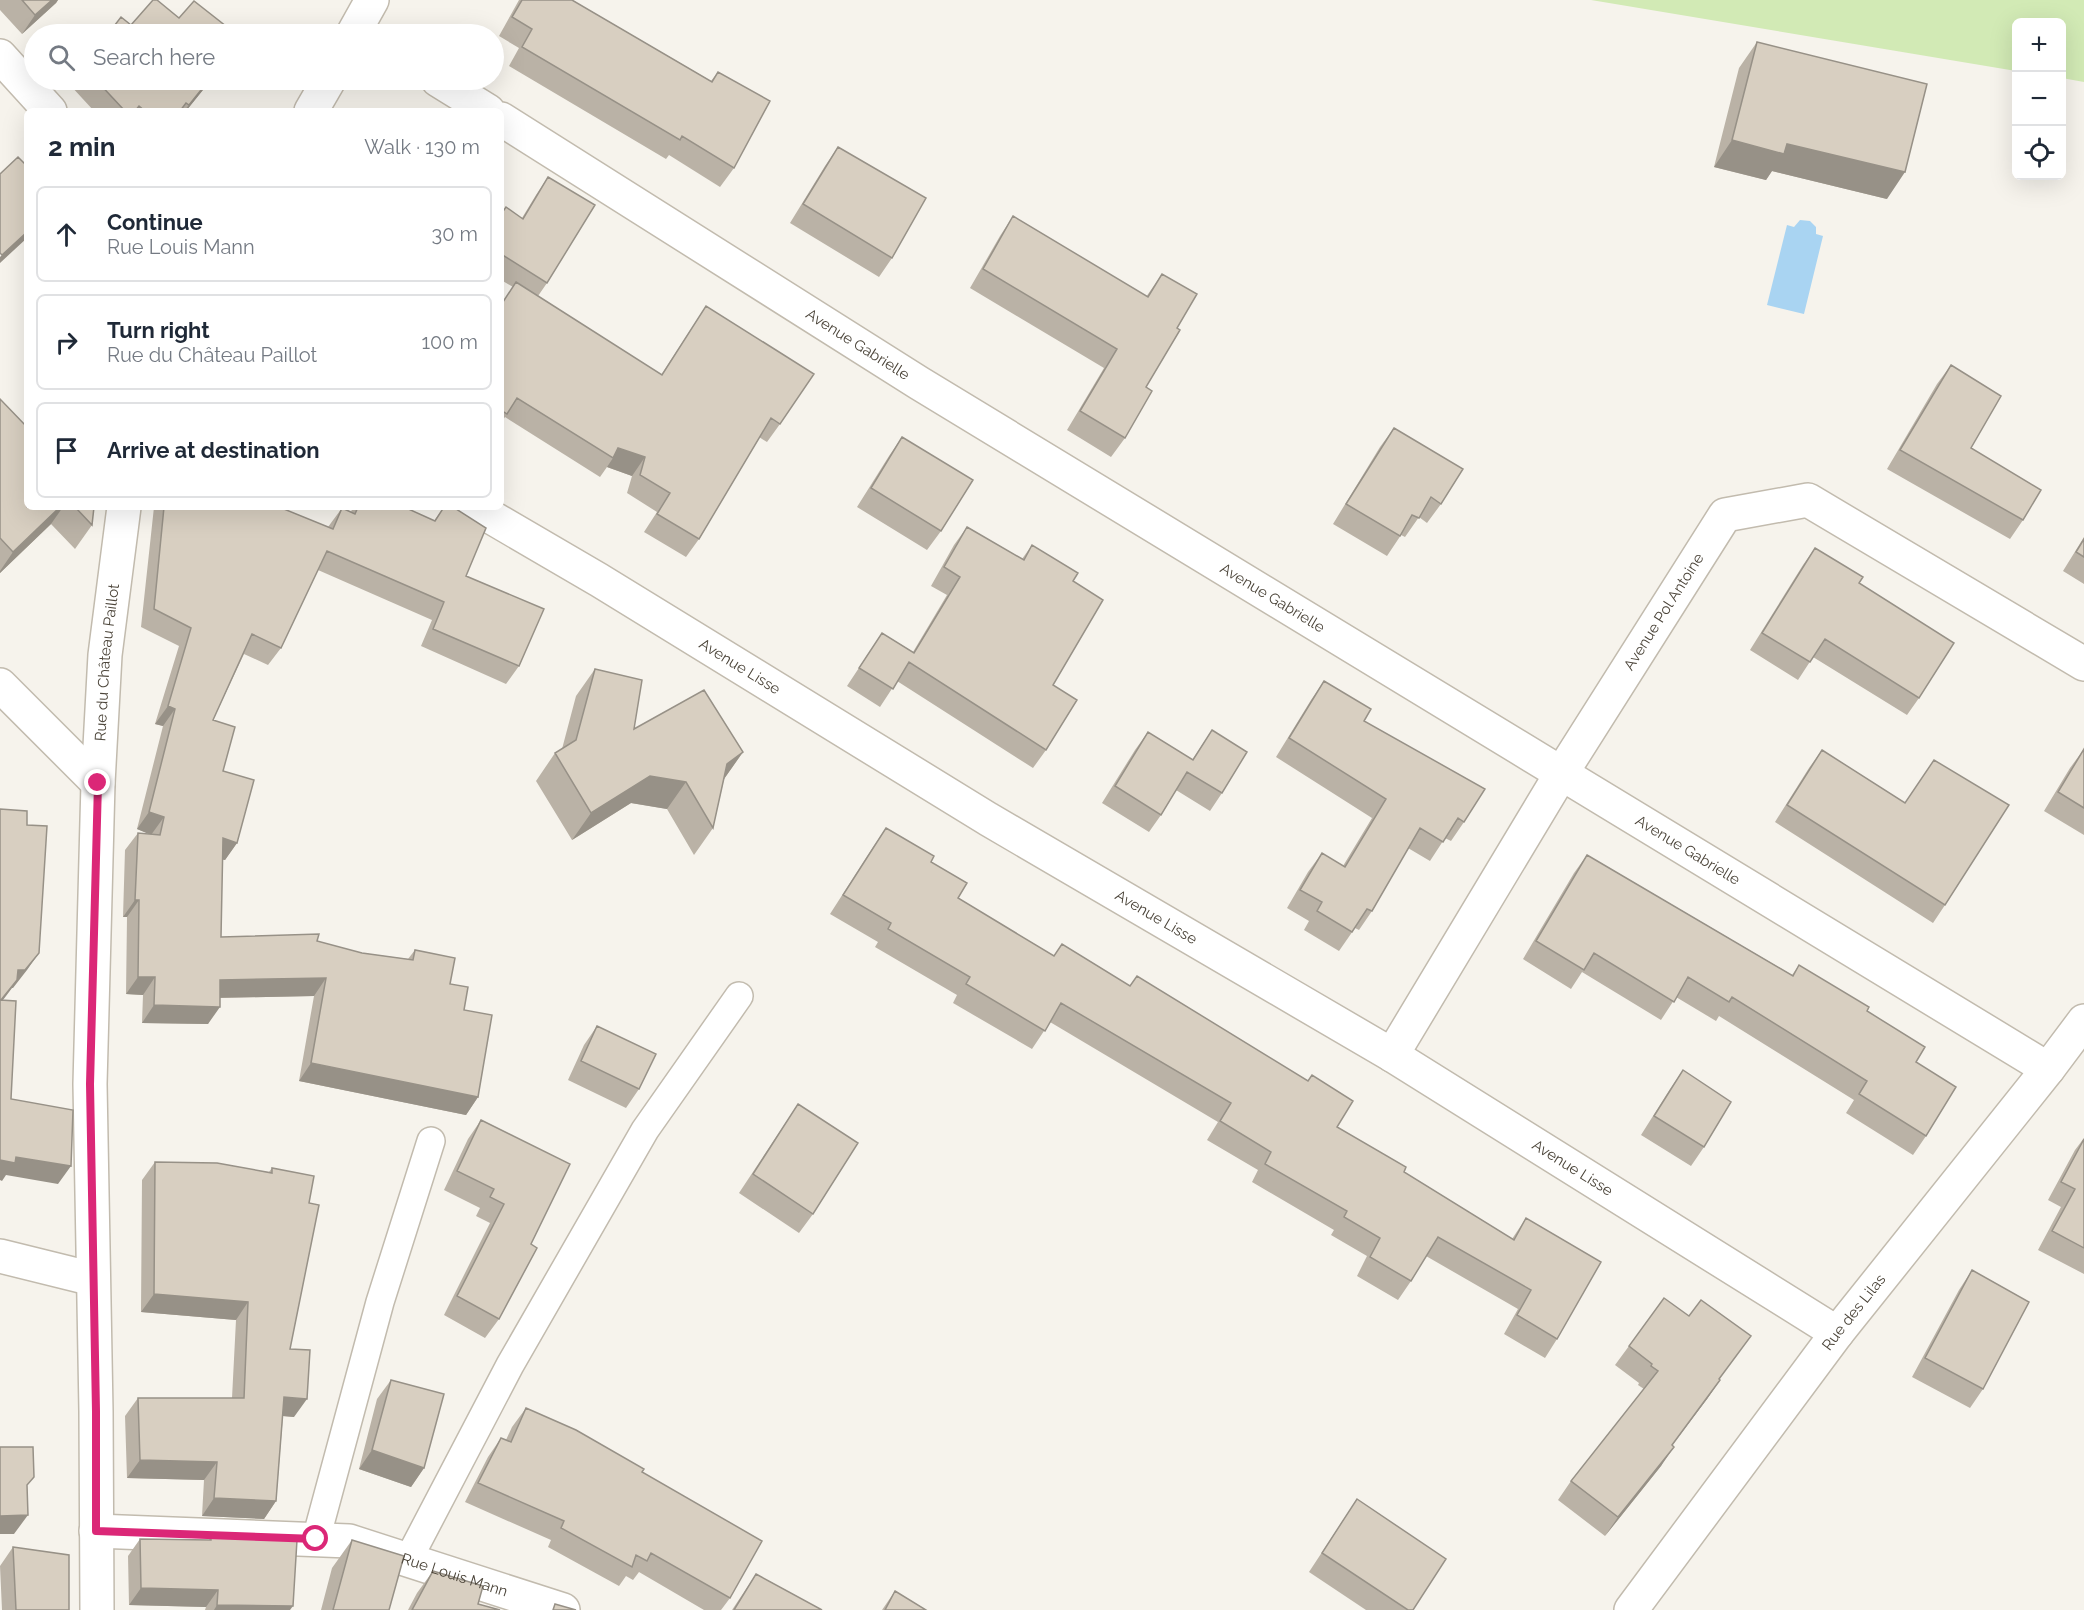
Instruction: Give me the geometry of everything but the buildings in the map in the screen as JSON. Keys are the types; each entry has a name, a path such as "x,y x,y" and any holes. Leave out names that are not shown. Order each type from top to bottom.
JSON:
{"street":[{"path":"362,24 372,0"},
{"path":"0,56 24,82"},
{"path":"31,90 47,108"},
{"path":"313,108 323,90"},
{"path":"454,90 483,108"},
{"name":"Avenue Gabrielle","path":"504,121 930,389 2049,1069"},
{"name":"Avenue Pol Antoine","path":"1392,1054 1562,774 1725,515 1808,500 2084,664"},
{"name":"Rue du Château Paillot","path":"96,1610 90,1084 98,783 105,655 124,510"},
{"name":"Avenue Lisse","path":"479,510 599,580 988,819 1392,1054 1837,1333"},
{"path":"0,685 98,783"},
{"name":"Rue des Lilas","path":"1631,1610 1837,1333 2049,1069 2084,1021"},
{"path":"0,1256 93,1279"},
{"name":"Rue Louis Mann","path":"96,1531 349,1541 563,1610"}],"lane":[{"path":"408,1560 510,1365 645,1130 739,996"},
{"path":"316,1539 380,1302 431,1141"}],"green space":[{"path":"1591,0 2084,0 2084,82 2066,79 2066,18 2012,18 2012,70"}],"water":[{"path":"1800,220 1810,221 1816,227 1816,234 1823,236 1804,314 1767,305 1787,225 1794,227"}],"route":[{"path":"98,783 90,1084 96,1531 316,1539"}]}
